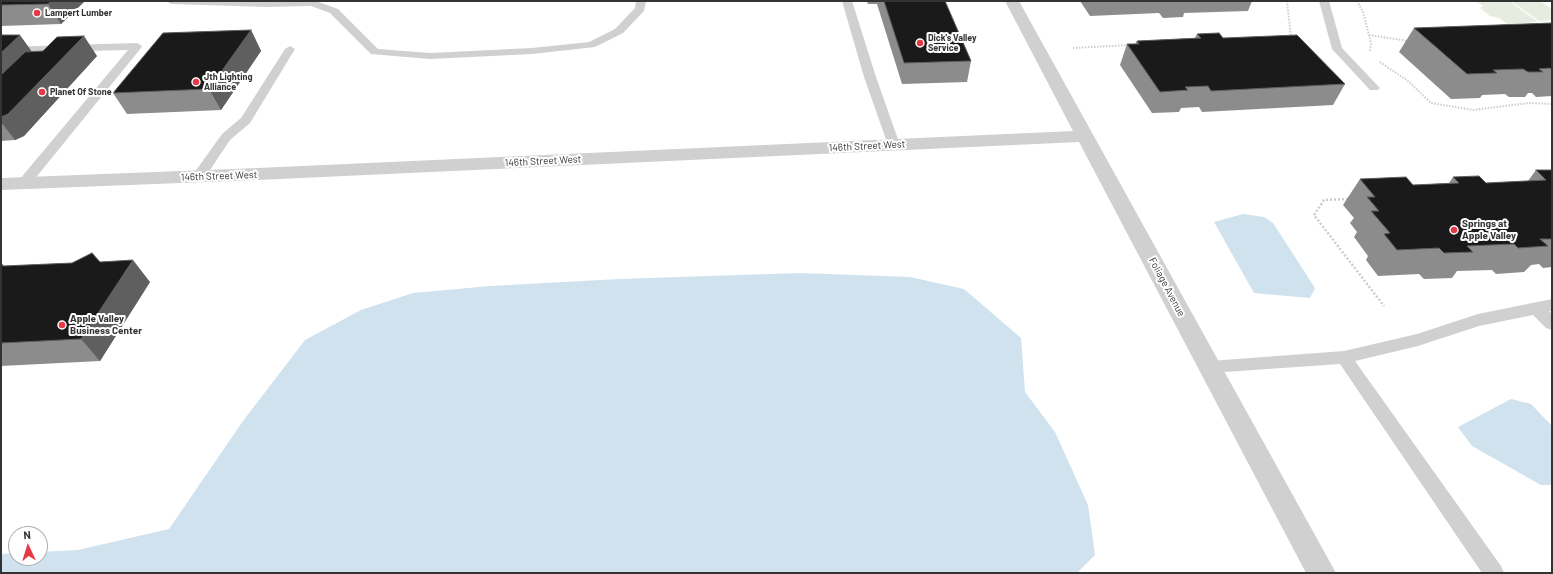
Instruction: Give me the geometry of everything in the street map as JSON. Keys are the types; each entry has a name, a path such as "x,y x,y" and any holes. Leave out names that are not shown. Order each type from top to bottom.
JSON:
{"street":[{"name":"Foliage Avenue","path":"1012,1 1321,573"},
{"name":"146th Street West","path":"1,184 1085,136"}],"lane":[{"path":"170,1 266,4 312,3 334,11 374,52 430,56 532,52 591,45 619,31 640,9 641,1"},
{"path":"847,1 870,77 894,145"},
{"path":"1324,1 1335,37 1336,49 1374,88"},
{"path":"1,50 137,46 24,183"},
{"path":"200,176 226,137 246,120 290,49"},
{"path":"1210,367 1344,358 1418,340 1478,320 1544,307 1552,324"},
{"path":"1344,358 1494,573"}],"path":[{"path":"1287,1 1291,38"},
{"path":"1357,1 1363,12 1371,44 1369,50 1373,56"},
{"path":"1369,35 1411,42"},
{"path":"1073,48 1135,45"},
{"path":"1377,59 1408,81 1431,103 1473,110 1529,103 1552,104"},
{"path":"1355,199 1324,200 1314,215 1384,306"}],"shaded area":[{"path":"1476,1 1509,1 1538,22 1507,24 1499,18 1490,16 1480,8 1483,6"},
{"path":"1511,1 1540,1 1552,9 1552,20 1539,21"}],"water":[{"path":"1243,214 1264,217 1273,223 1315,288 1310,298 1254,293 1214,222"},
{"path":"800,273 910,277 964,289 1021,338 1025,392 1055,432 1088,505 1095,555 1077,573 1,573 1,554 8,554 8,566 48,566 48,552 78,550 169,529 243,421 305,340 361,310 413,293 490,286 619,279"},
{"path":"1511,399 1531,404 1552,426 1552,485 1541,485 1472,446 1458,427"}],"building":[{"path":"1,1 51,1 48,4 1,5"},
{"name":"Dick's Valley Service","path":"884,1 945,1 971,61 904,63"},
{"path":"1552,23 1552,70 1550,68 1539,69 1543,72 1528,72 1523,69 1493,70 1497,73 1467,74 1414,28"},
{"path":"251,30 209,89 113,93 163,33"},
{"path":"1219,33 1223,38 1297,35 1345,84 1211,91 1208,86 1185,87 1188,90 1160,92 1127,44 1139,44 1137,41 1201,38 1197,34"},
{"path":"1,35 20,35 1,53"},
{"path":"84,36 8,114 1,117 1,75 25,52 43,51 57,37"},
{"path":"1536,170 1552,170 1552,239 1540,239 1548,246 1518,248 1514,244 1467,246 1473,252 1444,253 1439,248 1397,250 1384,234 1390,233 1371,211 1379,211 1367,197 1375,197 1360,179 1406,177 1413,185 1459,183 1453,177 1479,176 1486,183 1546,180"},
{"path":"92,253 100,262 133,260 81,339 1,343 1,263 3,266 72,263"}],"place":[{"name":"Lampert Lumber","path":"37,13"},
{"name":"Dick's Valley Service","path":"920,43"},
{"name":"Jth Lighting Alliance","path":"196,82"},
{"name":"Planet Of Stone","path":"42,92"},
{"name":"Springs at Apple Valley","path":"1454,230"},
{"name":"Apple Valley Business Center","path":"62,325"}]}
